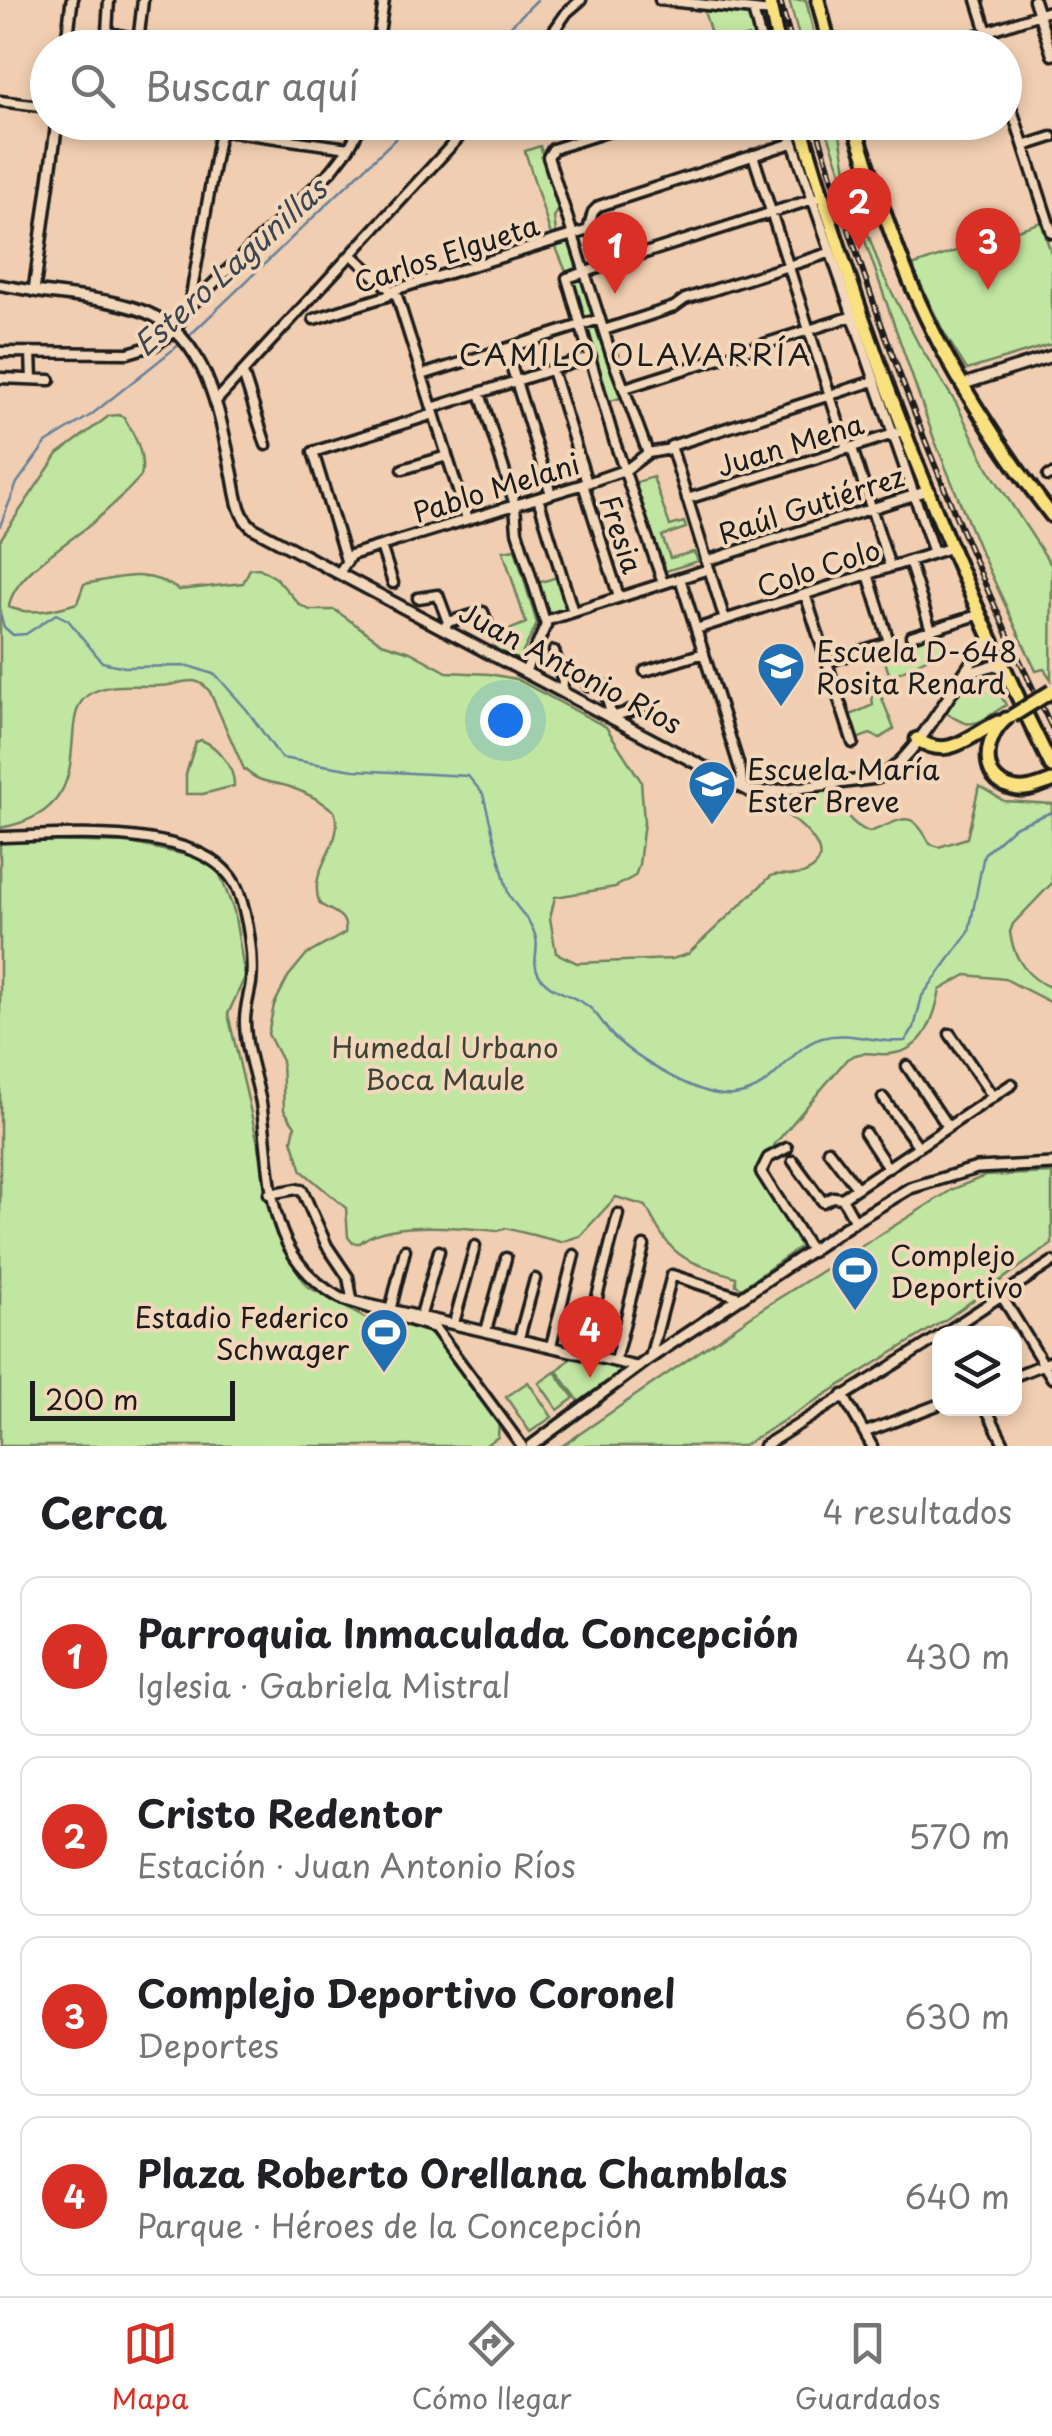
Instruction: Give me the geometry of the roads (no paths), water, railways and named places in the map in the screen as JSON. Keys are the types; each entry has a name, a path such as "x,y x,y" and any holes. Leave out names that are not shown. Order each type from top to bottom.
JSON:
{"main road":[{"path":"818,0 826,30"},
{"path":"804,140 817,198 900,433 930,490 1003,668 1052,767"},
{"path":"859,140 910,282 940,345 1008,456 1052,516"},
{"path":"917,739 935,748 949,749 1052,692"},
{"path":"1009,718 994,730 988,746 988,762 995,777 1018,789 1052,781"}],"street":[{"path":"68,30 72,0"},
{"path":"107,30 109,0"},
{"path":"137,30 143,0"},
{"path":"380,30 384,0"},
{"path":"554,30 581,0"},
{"path":"660,0 729,4 753,10 771,6"},
{"path":"977,0 987,30"},
{"path":"1034,0 1052,55"},
{"path":"753,10 758,30"},
{"path":"990,30 1052,10"},
{"path":"0,101 30,105"},
{"path":"1024,146 1052,137"},
{"path":"0,285 34,290 54,140"},
{"path":"0,352 133,353 178,335 189,307 218,140"},
{"path":"288,140 349,148"},
{"path":"189,307 326,176 353,140"},
{"path":"216,402 457,140"},
{"path":"581,140 549,154 572,235 648,452"},
{"path":"1022,140 1052,232"},
{"path":"603,265 590,230 592,214 599,206 792,142 817,198 829,253 858,315 874,381 900,433 934,553"},
{"path":"753,156 890,567"},
{"path":"663,583 566,278 817,198"},
{"name":"Carlos Elgueta","path":"314,319 388,296 394,290 590,230"},
{"path":"604,330 829,253"},
{"path":"352,255 394,290 467,520"},
{"name":"Juan Antonio Ríos","path":"34,290 134,308 151,315 191,348 216,402 245,522 742,786 766,792 878,778 892,771 990,638"},
{"path":"626,388 858,315"},
{"path":"422,375 600,319"},
{"path":"506,349 551,494"},
{"path":"32,353 32,379"},
{"path":"964,384 1052,356"},
{"path":"338,574 346,560 313,452 591,357"},
{"name":"Fresia","path":"552,370 619,598"},
{"path":"243,373 266,445"},
{"path":"0,378 50,380"},
{"name":"Pablo Melani","path":"346,560 625,470 648,452 874,381"},
{"path":"480,392 516,505 518,531 545,621 546,631 526,672"},
{"name":"Juan Mena","path":"687,499 900,433"},
{"path":"671,447 725,620"},
{"path":"402,469 448,456"},
{"name":"Raúl Gutiérrez","path":"545,621 930,490"},
{"path":"538,498 573,612"},
{"path":"381,546 393,583"},
{"name":"Colo Colo","path":"696,629 953,547"},
{"path":"908,561 931,630"},
{"path":"827,662 888,642 868,574"},
{"path":"680,578 741,772 742,786"},
{"path":"418,598 438,594 446,626 484,612 492,632"},
{"path":"806,594 853,743"},
{"path":"911,636 980,614"},
{"path":"554,651 562,691"},
{"path":"645,671 704,653"},
{"path":"964,675 985,666 1003,668"},
{"path":"588,686 603,685 612,717 649,704 654,711"},
{"path":"0,837 106,834 138,838 191,850 230,875 240,895 249,950 251,982 246,1030 276,1214 306,1272 325,1290 435,1328 444,1336 522,1446"},
{"path":"950,1034 993,1096"},
{"path":"907,1066 948,1127"},
{"path":"793,1160 823,1202 842,1198 1012,1084"},
{"path":"883,1098 918,1147"},
{"path":"865,1133 888,1168"},
{"path":"787,1148 768,1158 761,1172 812,1252"},
{"path":"828,1150 857,1188"},
{"path":"531,1446 650,1358 910,1188 994,1166 1052,1164"},
{"path":"270,1194 302,1190 348,1278 352,1298"},
{"path":"842,1198 855,1221"},
{"path":"583,1354 618,1214"},
{"path":"454,1323 475,1246"},
{"path":"615,1361 644,1246"},
{"path":"390,1307 405,1250"},
{"path":"421,1315 439,1250"},
{"path":"551,1346 574,1255"},
{"path":"486,1330 506,1258"},
{"path":"954,1326 1052,1262"},
{"path":"650,1358 672,1275 740,1297"},
{"path":"520,1338 534,1279"},
{"path":"1001,1295 1049,1363 1052,1378"},
{"path":"340,1298 638,1367"},
{"path":"764,1446 932,1341"},
{"path":"1022,1373 1049,1363"},
{"path":"843,1395 866,1432 869,1445"},
{"path":"866,1432 932,1407"},
{"path":"990,1416 1005,1446"}],"waterway":[{"name":"Estero Lagunillas","path":"506,30 537,0"},
{"name":"Estero Lagunillas","path":"186,339 394,140"},
{"name":"Estero Lagunillas","path":"0,526 17,483 46,443 91,415 180,344"},
{"path":"0,613 4,627 13,635 26,634 56,614 68,620 102,662 125,667 189,666 216,675 281,758 354,770 468,776 483,794 508,893 534,932 539,975 550,986 589,1007 613,1036 637,1055 670,1076 720,1095 749,1092 772,1077 800,1050 822,1038 905,1041 914,1028 922,996 969,932 984,854 1014,827 1052,812"}],"railway":[{"path":"780,0 788,30"},
{"path":"821,140 921,430 984,581 1052,728"}],"place":[{"name":"Cristo Redentor","path":"859,250"},
{"name":"Complejo Deportivo Coronel","path":"988,290"},
{"name":"Parroquia Inmaculada Concepción","path":"615,294"},
{"name":"Escuela D-648 Rosita Renard","path":"781,708"},
{"name":"Escuela María Ester Breve","path":"712,826"},
{"name":"Complejo Deportivo","path":"855,1312"},
{"name":"Estadio Federico Schwager","path":"384,1374"},
{"name":"Plaza Roberto Orellana Chamblas","path":"590,1378"}],"district":[{"name":"CAMILO OLAVARRÍA","path":"636,353"}],"park label":[{"name":"Humedal Urbano Boca Maule","path":"445,1062"}]}
